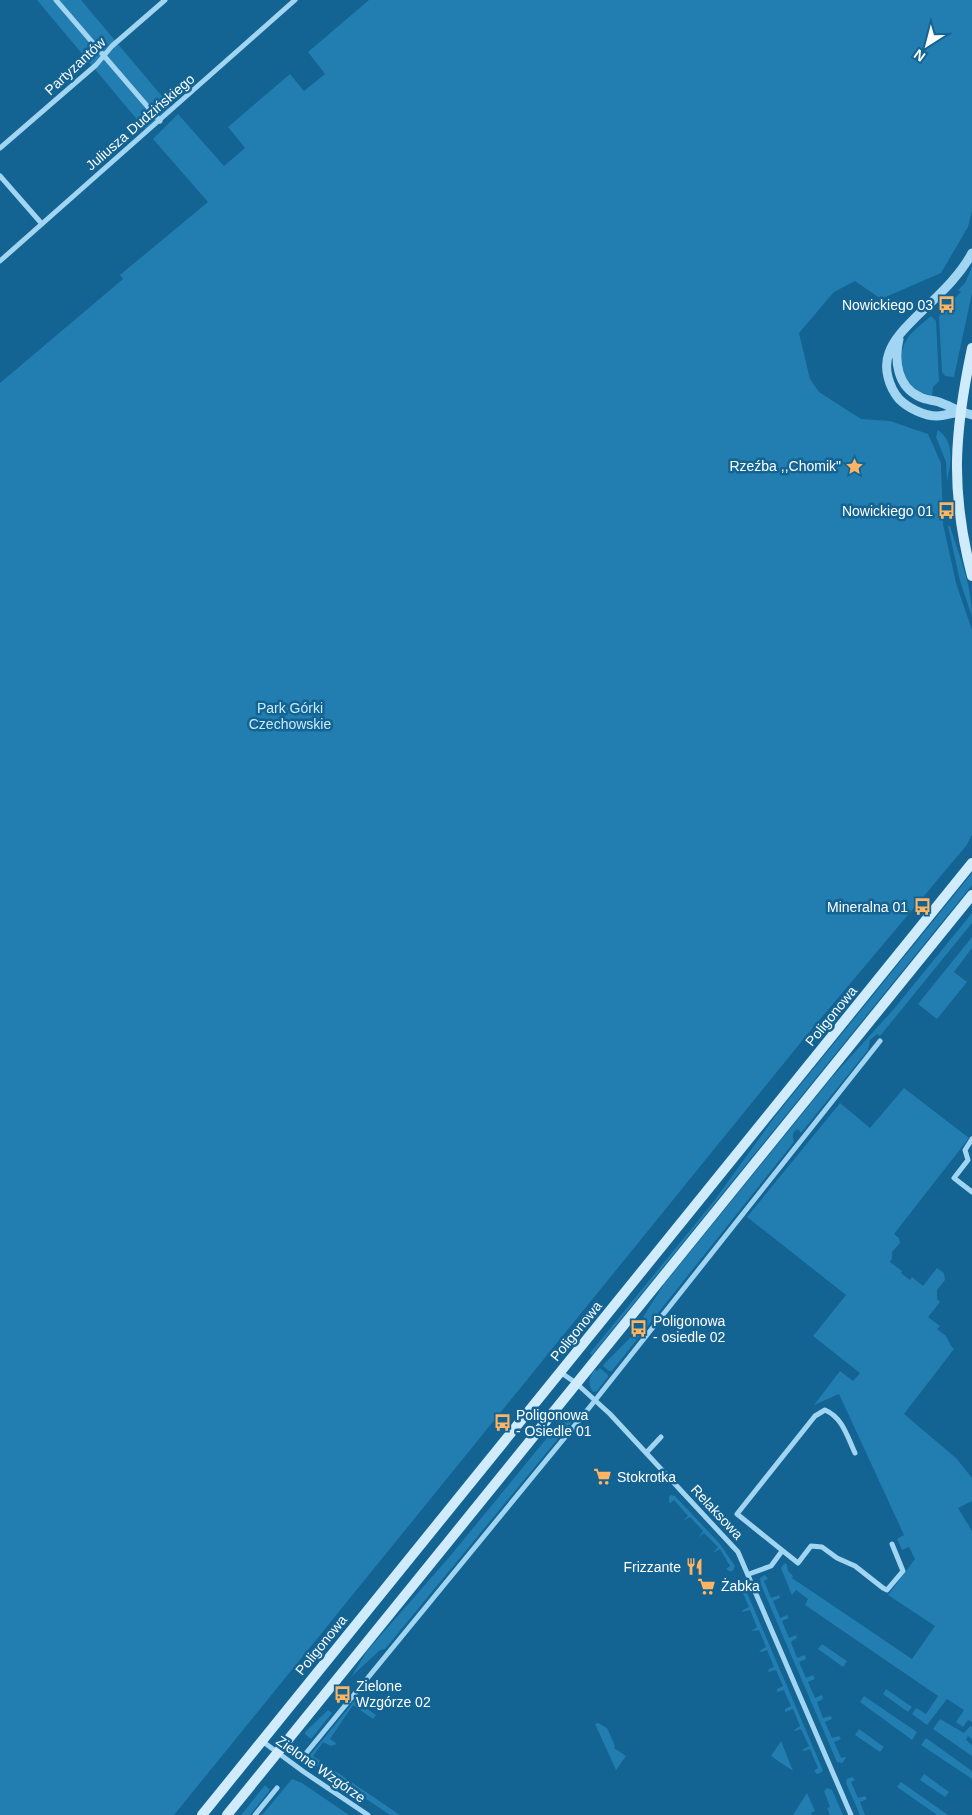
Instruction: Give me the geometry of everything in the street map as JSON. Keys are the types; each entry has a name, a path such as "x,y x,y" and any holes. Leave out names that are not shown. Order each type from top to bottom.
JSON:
{"main road":[{"path":"972,348 960,412 956,468 958,508 965,550 972,576"},
{"name":"Poligonowa","path":"202,1815 972,864"},
{"path":"227,1815 972,895"}],"street":[{"path":"56,0 160,121"},
{"name":"Partyzantów","path":"0,148 96,65 112,46 165,0"},
{"name":"Juliusza Dudzińskiego","path":"0,261 295,0"},
{"path":"0,176 42,224"},
{"path":"960,412 937,416 920,412 902,401 894,392 888,380 887,365 889,352 901,334 953,280 972,253"},
{"path":"901,334 896,361 901,378 905,384 920,397 960,412 972,414"},
{"path":"307,1752 594,1400 880,1041"},
{"path":"972,1139 965,1150 968,1160 954,1178 972,1192"},
{"name":"Relaksowa","path":"560,1372 576,1383 594,1400 738,1552 851,1815"},
{"path":"855,1453 841,1422 833,1413 825,1410 815,1416 737,1514 798,1563 811,1546 822,1547 837,1558 855,1566 887,1590 903,1571 892,1544"},
{"path":"646,1453 661,1437"},
{"path":"749,1574 771,1566 782,1550"},
{"name":"Zielone Wzgórze","path":"262,1741 368,1815"},
{"path":"255,1815 277,1788"}],"green space":[{"path":"37,0 81,0 171,107 145,129"},
{"name":"Park Górki Czechowskie","path":"369,0 972,0 972,211 968,227 941,273 881,299 855,281 834,292 799,333 810,379 819,392 861,419 890,421 928,434 941,463 943,524 956,583 972,630 972,835 966,846 806,1036 174,1815 0,1815 0,383 123,279 120,275 208,202 153,139 178,114 224,166 245,148 228,127 290,74 304,91 325,74 308,52"},
{"path":"972,267 972,293 954,377 945,376 942,372 939,317 941,312 961,292 958,290 965,283"},
{"path":"931,316 936,321 939,381 933,387 932,396 918,391 909,383 902,370 901,363 901,355 906,341"},
{"path":"938,430 947,440 949,447 950,467 947,481 946,462 936,437"},
{"path":"948,526 950,526 961,559 970,593 972,617 960,581"},
{"path":"972,873 972,885 592,1355 590,1353 714,1201 776,1115"},
{"path":"972,913 972,923 880,1036 877,1034 870,1040 868,1050 801,1133 798,1129 795,1131 793,1136 794,1142 612,1371 609,1371 603,1366 604,1364 644,1326 642,1324 646,1319 643,1317 664,1284 833,1076 893,1010"},
{"path":"972,937 972,948 954,972 967,982 937,1019 918,1004"},
{"path":"904,1088 969,1138 894,1234 899,1238 900,1243 892,1252 890,1262 910,1280 912,1277 923,1286 937,1268 944,1273 945,1280 937,1290 937,1299 940,1302 928,1317 940,1326 937,1329 946,1336 954,1349 904,1414 956,1458 972,1478 972,1501 958,1508 972,1531 972,1722 968,1720 963,1727 956,1722 964,1710 947,1699 927,1725 912,1714 916,1708 926,1714 938,1696 805,1605 808,1599 796,1590 792,1595 781,1568 785,1563 788,1571 793,1576 792,1578 912,1659 935,1626 888,1595 915,1559 909,1547 902,1550 897,1539 904,1535 839,1394 814,1405 840,1371 853,1381 860,1373 813,1336 846,1295 747,1217 840,1103 870,1128"},
{"path":"600,1368 608,1377 597,1391 593,1392 589,1383 590,1378 595,1369 597,1371"},
{"path":"565,1416 571,1423 385,1649 380,1650 351,1677 367,1651 451,1555"},
{"path":"671,1495 675,1496 720,1544 735,1566 733,1571 726,1569 730,1566 720,1549 713,1553 718,1547 704,1533 698,1538 703,1531 690,1517 683,1521 688,1516 674,1500 669,1502"},
{"path":"765,1575 768,1579 764,1581 771,1598 779,1595 780,1598 773,1601 780,1618 787,1615 789,1618 782,1621 789,1638 796,1635 797,1638 791,1642 797,1658 805,1655 806,1659 799,1662 806,1678 813,1675 815,1679 808,1682 815,1698 822,1695 823,1699 817,1702 823,1718 831,1716 832,1719 825,1722 832,1738 839,1736 841,1739 834,1742 841,1758 846,1758 842,1763 837,1762 761,1585 760,1578"},
{"path":"740,1586 745,1588 822,1768 823,1771 820,1773 817,1774 814,1771 818,1768 810,1749 802,1750 809,1746 801,1729 794,1730 800,1726 793,1709 785,1712 785,1709 791,1706 784,1690 777,1692 777,1689 783,1686 776,1670 768,1672 769,1669 774,1667 767,1650 759,1651 766,1647 759,1630 751,1631 757,1627 750,1610 742,1612 749,1607 742,1591 737,1592"},
{"path":"822,1644 847,1661 843,1667 818,1649"},
{"path":"886,1689 912,1707 908,1712 883,1694"},
{"path":"864,1696 917,1732 912,1740 860,1702"},
{"path":"355,1700 376,1715 373,1719 353,1705 330,1739 337,1744 331,1746 323,1742 313,1756 400,1815 390,1815 307,1759"},
{"path":"328,1710 332,1713 311,1739 305,1732"},
{"path":"940,1719 964,1733 970,1726 972,1727 972,1739 968,1736 966,1740 972,1745 972,1756 933,1729"},
{"path":"598,1723 607,1728 615,1746 614,1748 626,1756 616,1770 595,1724"},
{"path":"859,1729 884,1747 880,1752 855,1735"},
{"path":"926,1738 972,1771 972,1779 921,1745"},
{"path":"781,1741 793,1771 771,1756"},
{"path":"924,1774 949,1792 945,1797 920,1780"},
{"path":"852,1777 855,1780 851,1782 858,1798 865,1796 867,1799 860,1802 865,1815 860,1815 846,1783 847,1779"},
{"path":"292,1779 302,1783 349,1815 262,1815"},
{"path":"901,1782 948,1815 937,1815 897,1787"},
{"path":"265,1785 270,1790 250,1815 241,1815"},
{"path":"827,1788 832,1790 843,1815 830,1815 827,1808 830,1807 824,1791"},
{"path":"807,1793 815,1811 811,1813 812,1815 793,1815"}],"place":[{"name":"Nowickiego 03","path":"947,305"},
{"name":"Rzeźba ,,Chomik\"","path":"855,466"},
{"name":"Nowickiego 01","path":"947,511"},
{"name":"Mineralna 01","path":"922,907"},
{"name":"Poligonowa - osiedle 02","path":"639,1329"},
{"name":"Poligonowa - Osiedle 01","path":"502,1423"},
{"name":"Stokrotka","path":"603,1477"},
{"name":"Frizzante","path":"695,1567"},
{"name":"Żabka","path":"707,1586"},
{"name":"Zielone Wzgórze 02","path":"342,1694"}]}
